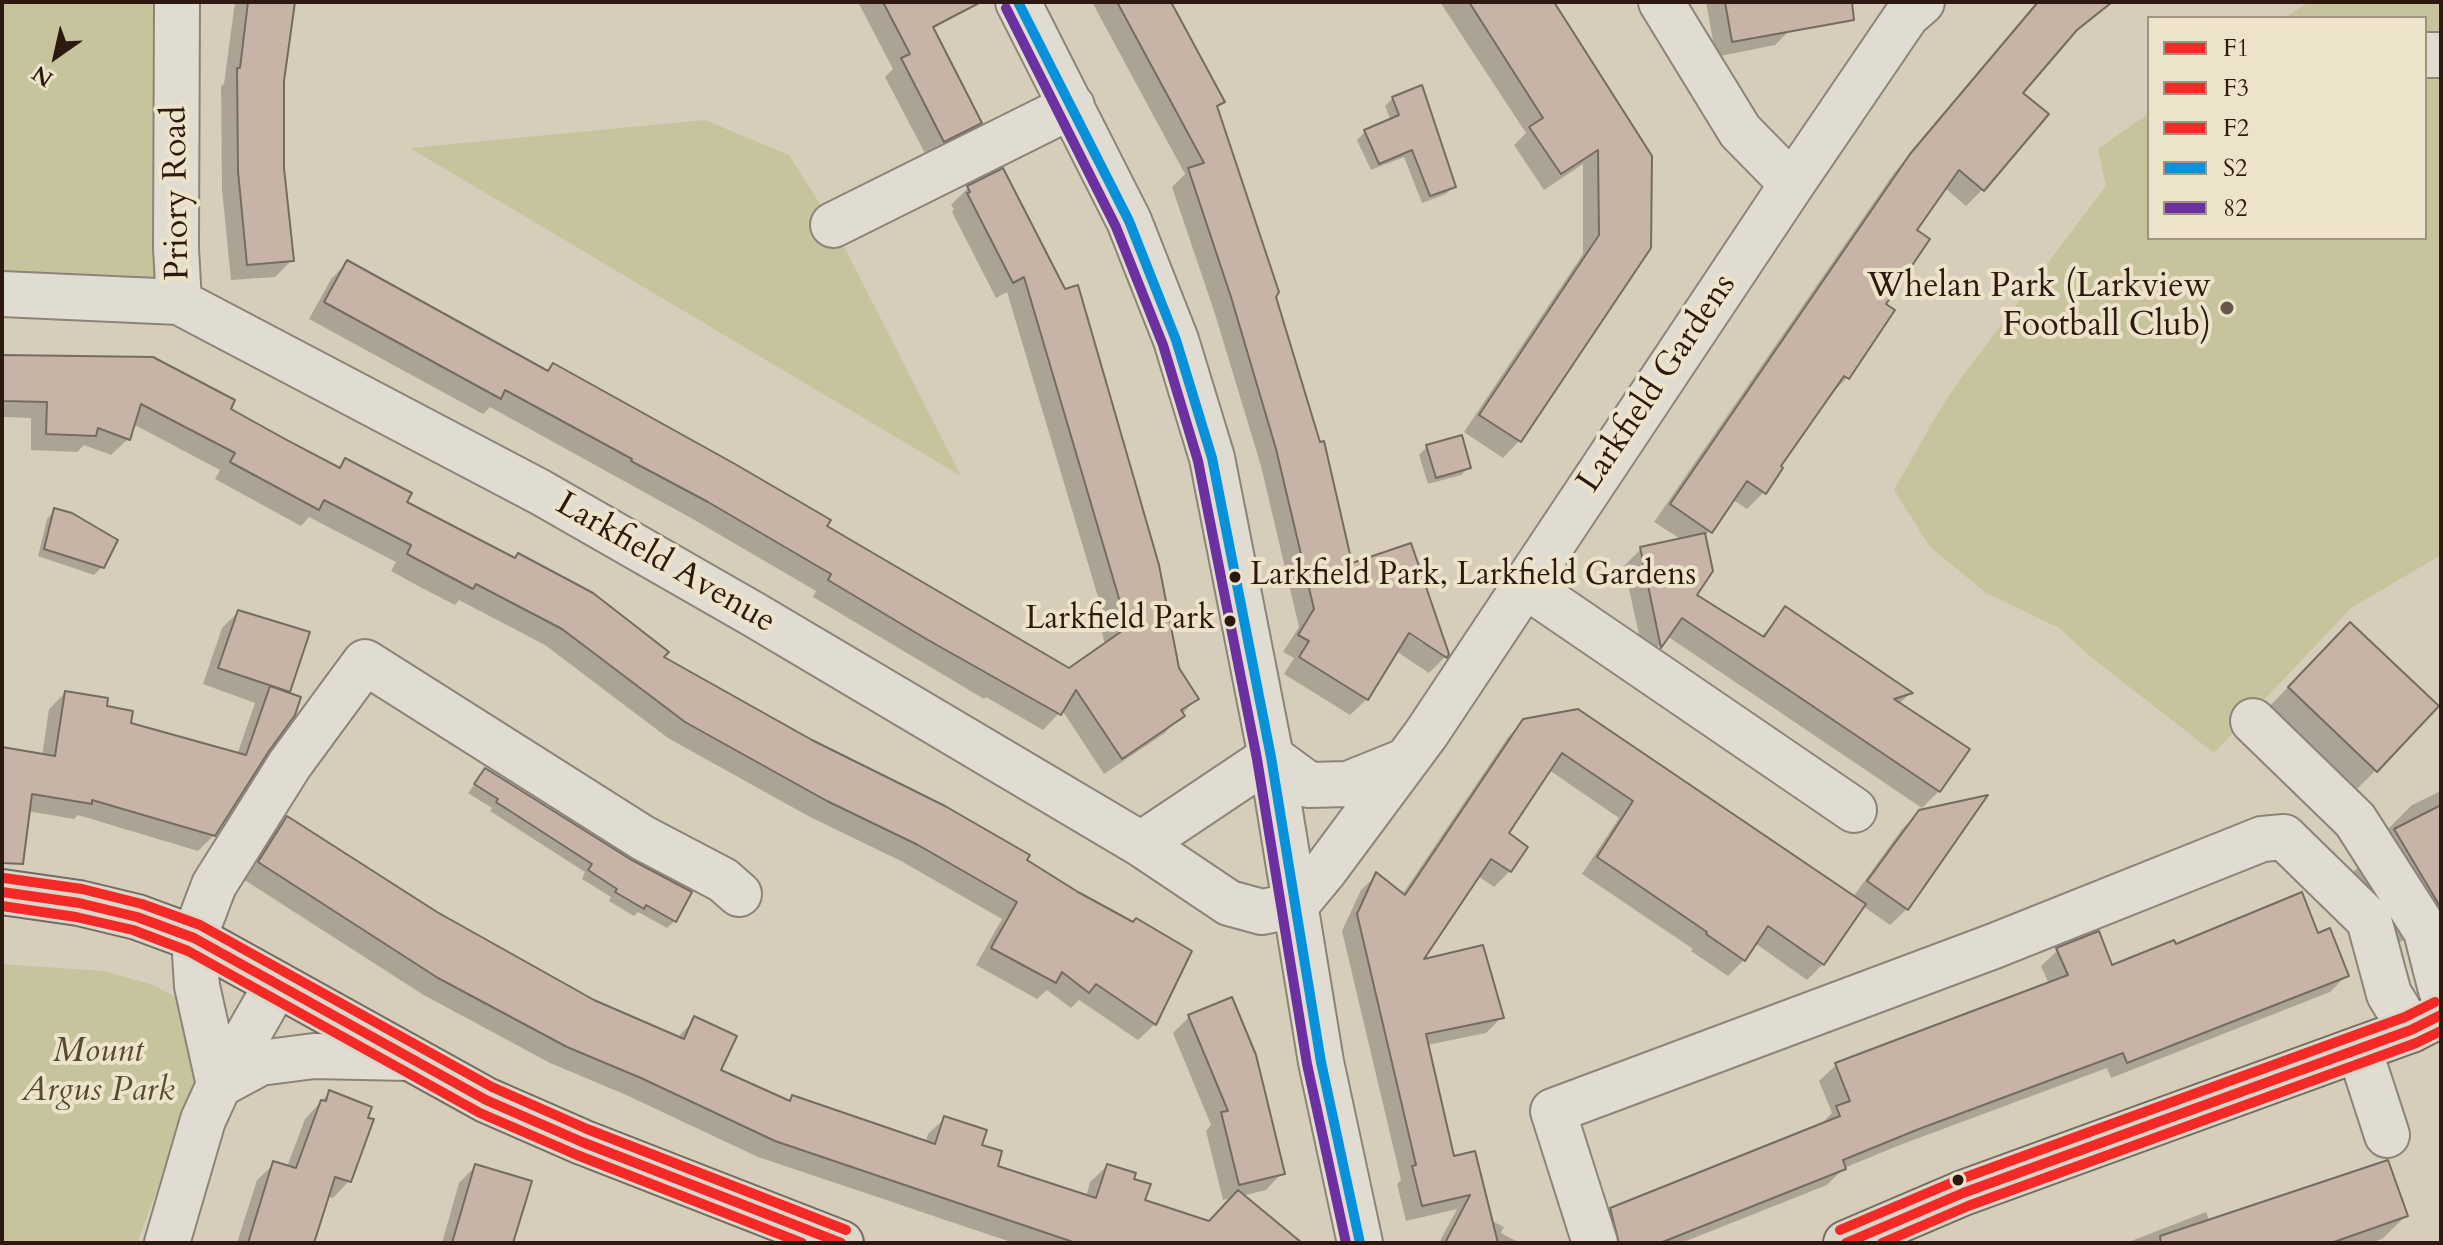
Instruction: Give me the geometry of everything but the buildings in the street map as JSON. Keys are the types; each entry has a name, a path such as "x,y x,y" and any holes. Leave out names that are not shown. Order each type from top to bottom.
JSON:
{"main road":[{"path":"2,892 79,903 137,917 194,938 486,1100 582,1142 841,1243"},
{"path":"1846,1243 1963,1193 2359,1049 2435,1014"}],"street":[{"name":"Priory Road","path":"2,294 179,302 176,248 177,2"},
{"path":"1018,2 1129,221 1176,340 1212,458 1271,757 1321,1062 1360,1243"},
{"path":"1661,2 1740,131 1792,184"},
{"name":"Larkfield Gardens","path":"1296,905 1405,761 1907,15 1922,2"},
{"path":"833,225 1072,106"},
{"name":"Larkfield Avenue","path":"179,302 540,492 1141,844 1229,903 1262,912 1296,905"},
{"path":"1523,584 1854,810"},
{"path":"219,1085 197,986 194,938 214,885 290,764 365,662 643,838 723,880 739,894"},
{"path":"1595,1243 1553,1111 1994,946 2262,839 2284,837 2369,920 2389,994 2435,1014 2426,931 2355,820 2253,721"},
{"path":"1271,757 1309,785 1348,784 1405,761"},
{"path":"1141,844 1271,757"},
{"path":"167,1243 196,1142 219,1085 277,984"},
{"path":"2359,1049 2387,1135"},
{"path":"219,1085 260,1063 314,1056 408,1058"}],"green space":[{"path":"2,2 169,2 160,278 2,272"},
{"name":"Whelan Park (Larkview Football Club)","path":"2308,2 2441,2 2441,555 2351,608 2214,753 2092,658 2059,628 1986,593 1930,547 1894,490 1961,378 2106,186 2098,149 2147,114 2147,240 2427,240 2427,16 2288,16"},
{"path":"705,120 789,155 833,225 961,476 410,148"},
{"name":"Mount Argus Park","path":"2,964 103,971 154,985 200,1011 204,1064 137,1243 2,1243"}],"transit line":[{"name":"S2","path":"1018,2 1129,221 1176,340 1212,458 1271,757 1321,1062 1360,1243"},
{"name":"82","path":"1006,8 1116,227 1163,345 1198,461 1257,759 1307,1064 1346,1243"},
{"name":"F2","path":"4,878 82,889 142,904 200,925 492,1087 587,1129 846,1230"},
{"name":"F1","path":"2,892 79,903 137,917 194,938 486,1100 582,1142 841,1243"},
{"name":"F3","path":"2,906 76,917 133,930 188,951 480,1113 577,1155 802,1243"},
{"name":"F2","path":"1840,1230 1958,1180 2405,1017 2435,1002"},
{"name":"F1","path":"1846,1243 1963,1193 2411,1030 2441,1015"},
{"name":"F3","path":"1882,1243 1968,1206 2416,1043 2441,1031"}],"place":[{"name":"Whelan Park (Larkview Football Club)","path":"2227,308"},
{"name":"Larkfield Park, Larkfield Gardens","path":"1235,577"},
{"name":"Larkfield Park","path":"1230,621"}]}
